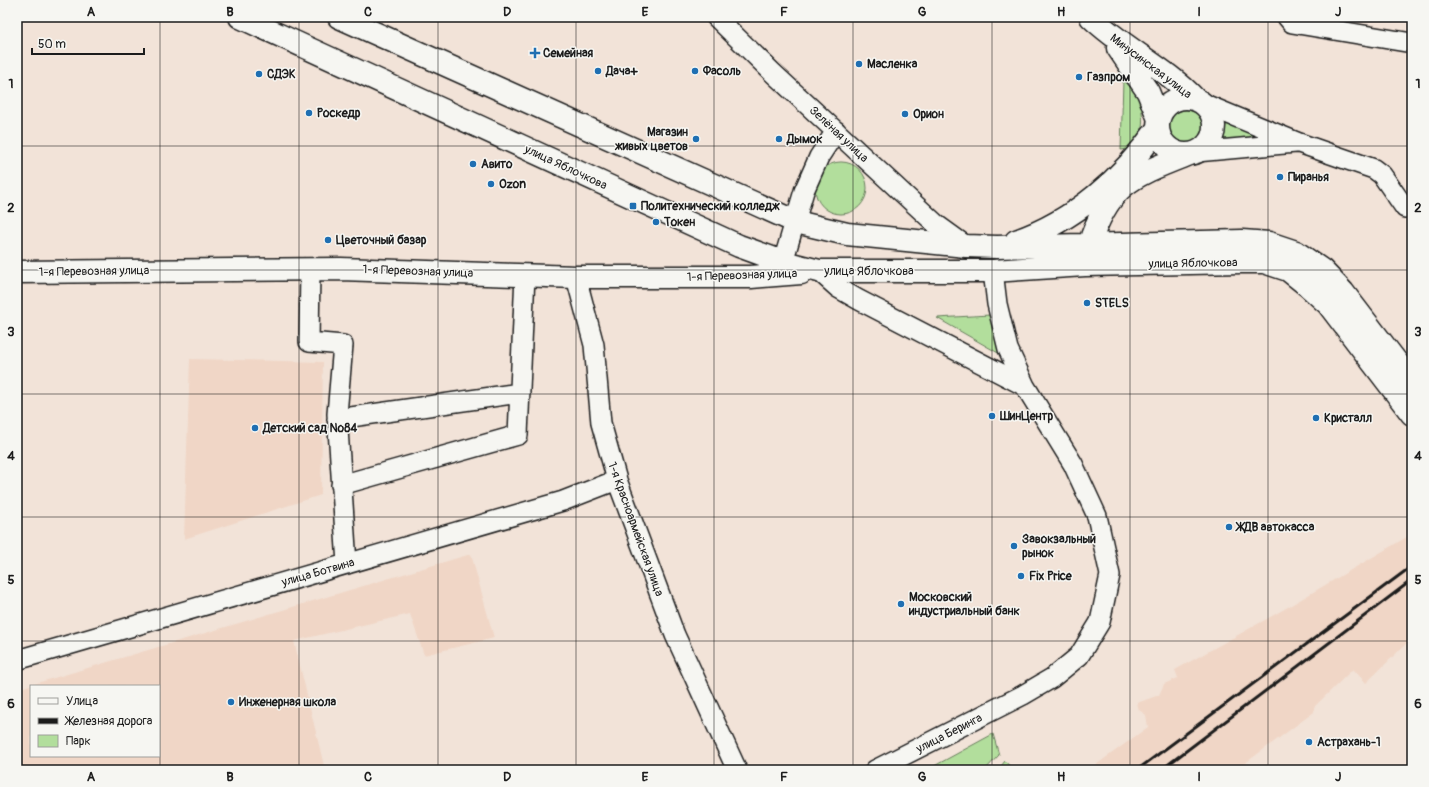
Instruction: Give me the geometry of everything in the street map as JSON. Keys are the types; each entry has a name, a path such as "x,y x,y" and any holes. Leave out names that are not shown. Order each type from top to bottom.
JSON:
{"main road":[{"name":"улица Яблочкова","path":"240,17 739,246 782,262 819,271 993,271 1085,265 1242,262 1264,262 1288,270 1328,304 1412,414"},
{"name":"улица Яблочкова","path":"339,17 796,222 847,234 966,246 997,247 1242,241 1269,243 1296,252 1322,270 1343,292 1412,382"},
{"name":"Минусинская улица","path":"1091,17 1106,32 1137,73 1156,107 1159,124"},
{"name":"Минусинская улица","path":"1106,32 1178,83 1199,101"},
{"path":"997,247 1039,232 1063,220 1124,172 1142,151 1159,124 1162,112 1173,101 1188,98 1199,101 1212,114 1214,130 1208,144 1192,153 1134,179 1116,191 1105,206 1090,245"},
{"path":"1159,124 1160,137 1168,147 1180,153 1192,153"},
{"path":"1105,206 1110,226 1120,244"},
{"name":"1-я Перевозная улица","path":"17,272 310,269 576,277 751,277 819,271"}],"street":[{"name":"Зелёная улица","path":"716,17 773,73 937,225 966,246"},
{"path":"1287,17 1292,23 1412,43"},
{"path":"1199,101 1299,143 1374,169 1382,175 1405,208"},
{"path":"782,262 796,222 804,191 819,157 836,131"},
{"path":"1192,153 1299,143"},
{"path":"310,269 309,342 343,345 337,419 347,564"},
{"path":"819,271 838,288 858,300 1026,386"},
{"name":"улица Беринга","path":"875,770 1023,695 1052,678 1079,656 1100,622 1110,575 1094,509 1074,464 1026,386 1008,349 997,304 993,271"},
{"path":"341,485 518,434 525,275"},
{"name":"1-я Красноармейская улица","path":"576,277 594,345 601,423 617,480 675,635 736,770"},
{"path":"337,419 520,393"},
{"name":"улица Ботвина","path":"17,660 563,501 617,480"}],"shaded area":[{"name":"Детский сад №84","path":"190,359 323,362 321,495 184,539"},
{"path":"1412,534 1412,613 1407,618 1412,623 1412,638 1366,683 1353,669 1314,707 1314,712 1236,770 1089,770 1148,727 1146,715 1139,710 1137,703 1159,695 1164,684 1178,678 1175,670 1281,611"},
{"path":"471,554 494,638 424,655 410,614 294,641 325,770 18,770 17,689 30,685 30,757 160,757 160,685 30,685"}],"green space":[{"path":"1123,80 1136,93 1142,109 1143,119 1140,136 1136,143 1130,148 1121,150"},
{"path":"1183,110 1189,110 1199,115 1204,128 1199,141 1189,146 1183,146 1173,141 1168,131 1168,125 1173,115"},
{"path":"1217,116 1265,140 1214,146 1219,131"},
{"path":"836,162 846,162 860,169 867,183 867,193 860,207 846,214 836,214 826,210 819,203 815,193 815,183 819,173 826,166"},
{"path":"990,315 1000,354 937,318"},
{"path":"993,734 999,755 985,770 927,770"},
{"path":"1005,761 1013,770 998,770"}],"railway":[{"path":"1137,770 1412,566"},
{"path":"1161,770 1412,580"}],"place":[{"name":"Семейная","path":"535,53"},
{"name":"Масленка","path":"859,64"},
{"name":"Дача+","path":"598,71"},
{"name":"Фасоль","path":"695,71"},
{"name":"СДЭК","path":"259,74"},
{"name":"Газпром","path":"1079,77"},
{"name":"Роскедр","path":"309,113"},
{"name":"Орион","path":"905,114"},
{"name":"Магазин живых цветов","path":"696,139"},
{"name":"Дымок","path":"779,139"},
{"name":"Авито","path":"473,164"},
{"name":"Пиранья","path":"1280,177"},
{"name":"Ozon","path":"491,184"},
{"name":"Политехнический колледж","path":"633,206"},
{"name":"Токен","path":"656,222"},
{"name":"Цветочный базар","path":"328,240"},
{"name":"STELS","path":"1087,303"},
{"name":"ШинЦентр","path":"992,416"},
{"name":"Кристалл","path":"1316,418"},
{"name":"Детский сад №84","path":"255,428"},
{"name":"ЖДВ автокасса","path":"1229,527"},
{"name":"Завокзальный рынок","path":"1014,546"},
{"name":"Fix Price","path":"1021,576"},
{"name":"Московский индустриальный банк","path":"901,604"},
{"name":"Инженерная школа","path":"231,702"},
{"name":"Астрахань-1","path":"1309,742"}]}
